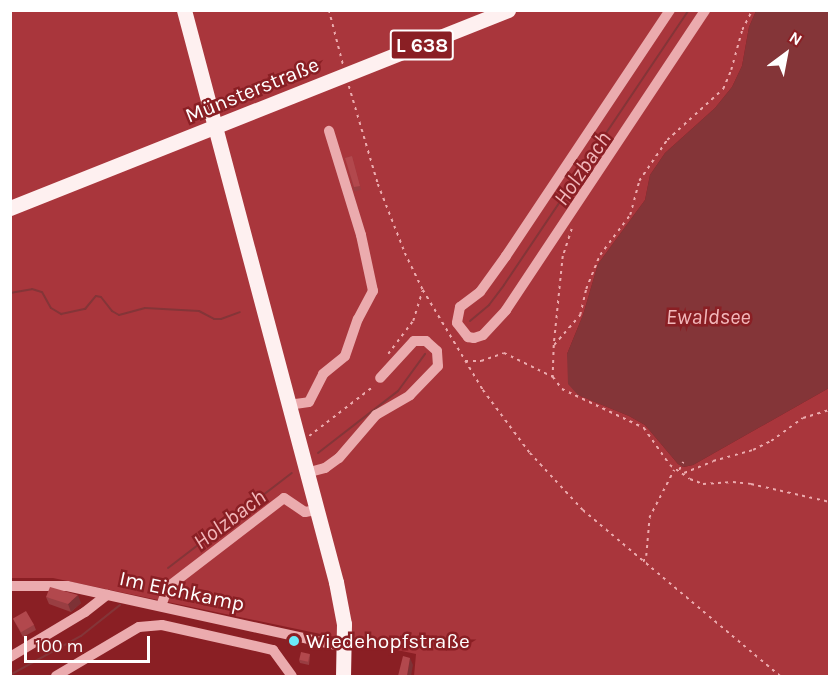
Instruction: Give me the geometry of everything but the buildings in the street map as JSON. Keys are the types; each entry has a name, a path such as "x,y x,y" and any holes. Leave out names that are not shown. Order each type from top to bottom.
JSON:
{"main road":[{"path":"184,10 336,582 344,624 343,676"},
{"name":"Münsterstraße","path":"10,208 508,10"}],"street":[{"path":"670,10 506,256 480,292 460,307 458,323 468,337 483,335 506,310 705,10"},
{"path":"288,405 309,402 323,374 345,356 358,319 373,291 361,235 329,131"},
{"path":"306,473 325,468 339,458 376,416 410,395 438,366 437,351 426,341 414,341 380,378"},
{"path":"161,606 168,587 285,498 305,512 316,510"},
{"name":"Im Eichkamp","path":"10,586 67,586 344,647"},
{"path":"10,657 85,612 107,595"},
{"path":"56,676 140,627 162,625 273,650 292,676"}],"path":[{"path":"329,10 342,61"},
{"path":"554,345 580,315 586,290 600,255 630,215 639,181 667,140 723,89 742,30 752,10"},
{"path":"349,87 386,206 423,290 464,360 530,453 557,484 643,562 780,676"},
{"path":"553,377 563,256 572,230"},
{"path":"385,361 413,321 423,290"},
{"path":"464,360 481,362 504,353 553,377 568,394 644,428 674,469 684,473 690,480 703,484 733,482 751,484 830,502"},
{"path":"298,443 371,389 380,378"},
{"path":"684,473 713,461 753,450 771,441 802,418 830,410"},
{"path":"678,471 682,462"},
{"path":"643,562 646,556 649,518 674,469"}],"shaded area":[{"path":"11,11 756,11 749,27 742,66 732,87 715,108 665,153 650,175 645,200 598,264 583,315 567,354 578,395 645,425 678,464 684,467 693,465 829,388 829,676 414,676 416,654 53,578 11,578"}],"water":[{"name":"Ewaldsee","path":"756,11 829,11 829,388 693,465 683,467 645,425 578,395 568,384 567,354 583,315 598,264 645,200 650,175 665,153 715,108 732,87 742,66 749,27"}],"waterway":[{"name":"Holzbach","path":"470,321 489,305 504,285 689,10"},
{"path":"10,293 32,289 42,292 51,308 61,314 85,309 96,296 101,297 112,311 119,315 145,308 199,311 214,319 221,319 240,312"},
{"name":"Holzbach","path":"318,453 398,391 425,354"},
{"name":"Holzbach","path":"168,568 292,473"},
{"name":"Holzbach","path":"10,675 81,636 120,605"}],"place":[{"name":"Wiedehopfstraße","path":"294,641"}]}
